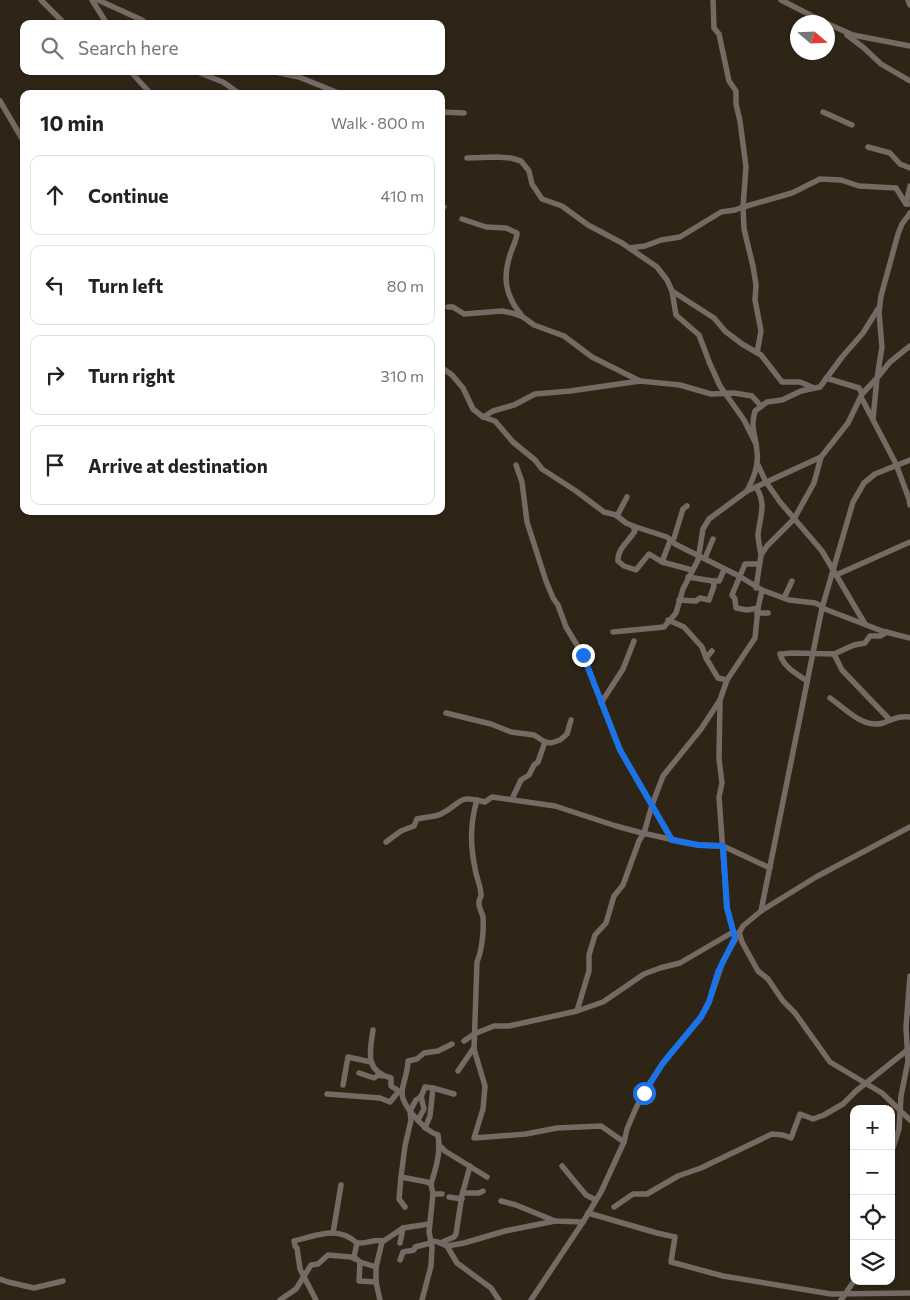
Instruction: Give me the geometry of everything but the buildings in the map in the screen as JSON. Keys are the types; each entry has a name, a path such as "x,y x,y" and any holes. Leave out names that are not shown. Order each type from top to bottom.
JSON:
{"street":[{"path":"41,0 61,20"},
{"path":"92,0 104,20"},
{"path":"98,0 142,20"},
{"path":"713,0 714,28 719,34 729,81 736,91 736,104 746,167 743,207 744,229 753,266 756,285 755,300 761,331 756,353"},
{"path":"781,0 810,15"},
{"path":"908,0 910,5"},
{"path":"835,28 844,32 881,64 910,81"},
{"path":"844,32 910,46"},
{"path":"134,75 147,90"},
{"path":"205,75 223,82 234,90"},
{"path":"289,75 330,90"},
{"path":"0,100 20,135"},
{"path":"445,112 464,113"},
{"path":"823,112 852,125"},
{"path":"868,147 890,154 900,164 910,168"},
{"path":"467,158 497,157 521,161 529,171 532,184 542,199 562,206 588,225 629,248 657,267 667,280 672,291 676,315 699,335 710,364 726,394 744,420 756,444"},
{"path":"629,248 680,237 721,212 735,210 792,193 820,179 841,180 859,186 896,188 908,204"},
{"path":"908,204 910,186"},
{"path":"747,491 754,477 757,462 757,450 752,431 755,412 767,402 782,400 801,391 820,387 863,332 880,304 896,242 902,224 910,213"},
{"path":"462,219 486,227 506,228 517,233 509,256 505,283 523,317"},
{"path":"672,291 714,318 725,331 769,364 782,382 800,382 814,388"},
{"path":"873,420 882,347 880,304"},
{"path":"448,307 453,307 464,314 502,311 523,317 534,325 564,336 592,358 640,381"},
{"path":"761,554 794,519 814,483 821,457 848,423 861,396 890,362 910,346"},
{"path":"445,370 463,388 473,409 484,417 495,421 513,442 535,460 542,469 604,512 618,516 633,526 667,538 724,570 739,576 759,589 784,598 805,603 815,603 865,624 910,638"},
{"path":"826,378 859,388 861,396 896,464 910,505"},
{"path":"484,417 493,411 514,405 535,394 640,381 680,385 711,394 752,396 761,406"},
{"path":"702,557 703,529 709,519 747,491 821,457"},
{"path":"762,911 822,607 835,572 852,502 864,483 875,474 910,460"},
{"path":"757,462 766,482 780,502 822,551 865,624"},
{"path":"516,465 522,482 527,522 553,598 558,604 566,627 583,655 620,750 672,840"},
{"path":"578,1011 589,971 589,955 595,935 606,922 614,896 623,885 639,841 644,834 663,776 701,729 720,700 727,680 755,638 761,554 758,537 763,503 756,487"},
{"path":"618,516 627,497"},
{"path":"662,562 687,506"},
{"path":"633,526 635,531 617,558 624,566 636,570 649,554 662,562 692,570"},
{"path":"613,632 664,627 668,620 676,613 688,577 713,539"},
{"path":"835,572 910,542"},
{"path":"759,564 746,563 732,595 735,599 736,608 768,613"},
{"path":"688,577 719,581 724,570"},
{"path":"679,600 696,601 700,598 709,600 714,586 713,581"},
{"path":"784,598 792,581"},
{"path":"668,620 684,627 702,647 718,678 727,680"},
{"path":"808,681 792,672 780,654 813,652 834,654 865,642 870,636 880,636 887,632"},
{"path":"601,703 623,669 634,641"},
{"path":"706,658 712,651"},
{"path":"834,654 842,670 889,719"},
{"path":"830,698 865,724 882,723 901,716 910,717"},
{"path":"720,700 719,758 722,783 719,796 727,908 736,934 758,971 768,979 783,1001 795,1013 830,1062 882,1093 910,1120"},
{"path":"446,713 491,724 511,732 534,735 545,742 551,743 560,740 567,734 571,720"},
{"path":"512,799 522,780 529,775 534,765 538,762 545,742"},
{"path":"386,842 401,831 414,826 417,819 441,814 463,799 485,802 492,798 512,799 555,806 644,834 698,845 723,846 770,868"},
{"path":"477,800 470,833 474,868 481,896 478,902 482,917 483,933 480,947 481,952 477,962 474,1049 485,1086 483,1110 474,1138 526,1134 557,1128 601,1126 624,1142"},
{"path":"531,1300 596,1200 624,1142 630,1122 647,1087 663,1063 701,1017 709,1002 718,972 736,934 748,921 762,911 816,877 910,828"},
{"path":"464,1041 474,1034 494,1026 509,1026 578,1011 603,1002 644,974 680,963 736,934"},
{"path":"892,1150 899,1129 901,1096 908,1061 909,1049 906,1027 910,976"},
{"path":"373,1030 370,1046 371,1062 382,1076"},
{"path":"327,1094 380,1098 390,1102 393,1101 400,1092 408,1061 417,1059 424,1052 438,1051 452,1044"},
{"path":"458,1071 474,1049"},
{"path":"614,1207 633,1194 647,1194 678,1176 701,1168 772,1134 791,1138 800,1114 813,1119 843,1104 909,1049"},
{"path":"343,1085 348,1057 371,1062"},
{"path":"359,1073 374,1078 379,1075 391,1078 391,1086 400,1092 410,1111 425,1128 438,1135 438,1160 430,1184 433,1194 429,1224 431,1266 422,1300"},
{"path":"418,1120 424,1108 421,1096 424,1087 454,1094"},
{"path":"425,1128 430,1116 433,1088"},
{"path":"405,1207 398,1200 405,1146 411,1120 410,1111 416,1100 421,1096"},
{"path":"439,1145 445,1151 487,1177"},
{"path":"440,1242 454,1237 456,1234 462,1196 470,1166"},
{"path":"562,1166 586,1195 596,1200"},
{"path":"401,1177 430,1184"},
{"path":"333,1233 341,1185"},
{"path":"449,1197 483,1191"},
{"path":"433,1194 442,1194"},
{"path":"501,1201 555,1221"},
{"path":"588,1214 674,1237 670,1262 725,1276 831,1294 910,1293"},
{"path":"448,1246 505,1231 555,1221 583,1222"},
{"path":"316,1300 300,1269 294,1241 322,1233 333,1233 350,1237 357,1243 365,1244 376,1240 383,1241 403,1228 429,1224"},
{"path":"400,1244 403,1228"},
{"path":"380,1300 376,1282 376,1267 383,1241"},
{"path":"400,1260 403,1252 412,1251 415,1247 433,1241 440,1242 448,1246 458,1263 491,1288 499,1300"},
{"path":"357,1243 355,1258 359,1281 376,1282"},
{"path":"280,1300 296,1290 311,1265 318,1264 328,1256 355,1258 376,1267"},
{"path":"0,1279 34,1288 63,1281"},
{"path":"841,1300 851,1285"}],"route":[{"path":"583,655 620,750 672,840 698,845 723,846 727,908 735,938 718,972 709,1002 701,1017 663,1063 644,1093"}]}
